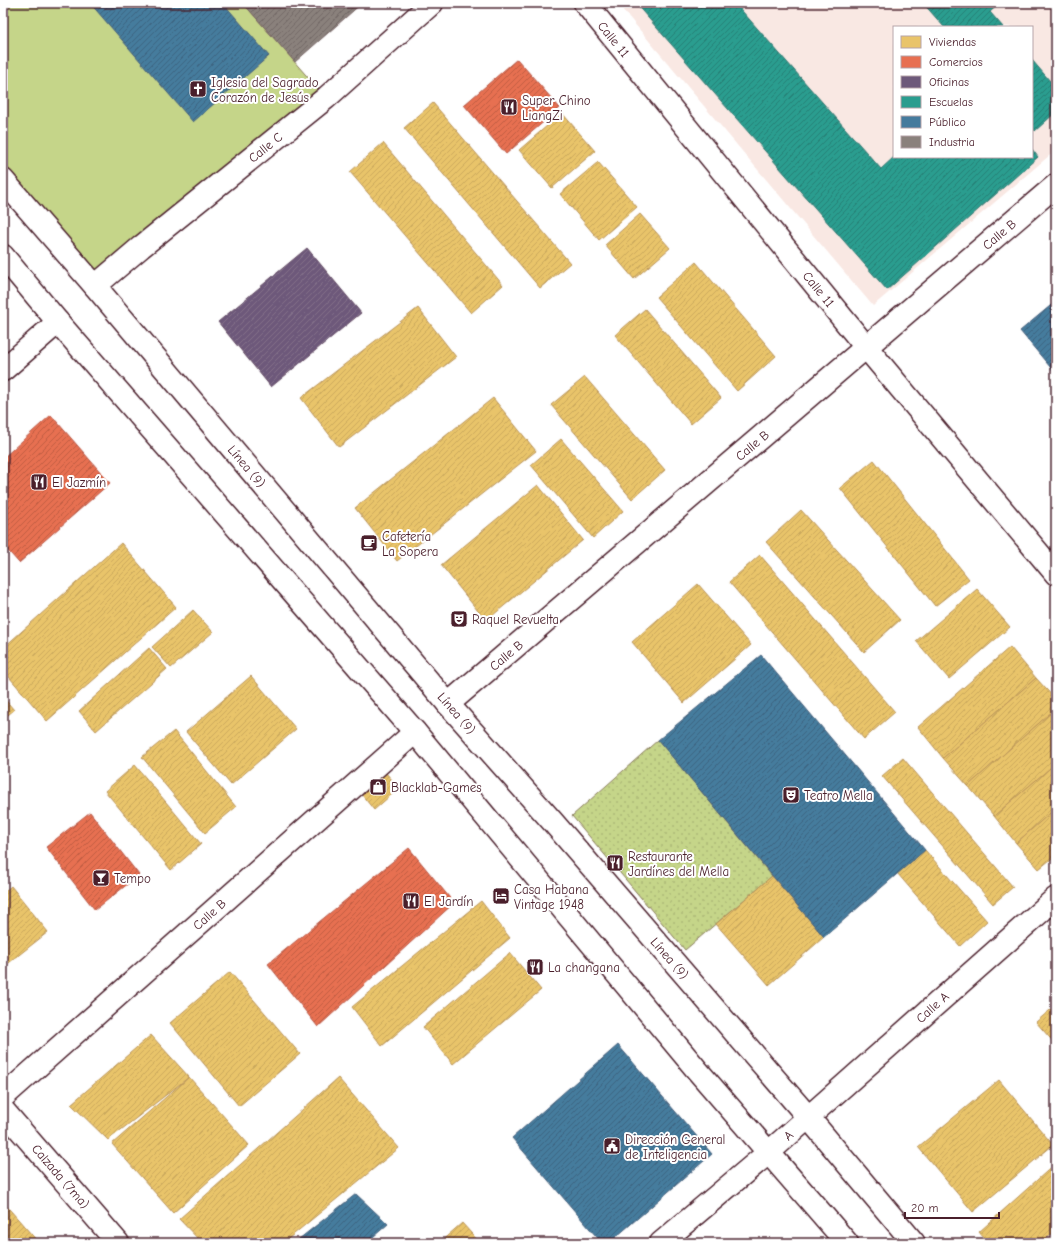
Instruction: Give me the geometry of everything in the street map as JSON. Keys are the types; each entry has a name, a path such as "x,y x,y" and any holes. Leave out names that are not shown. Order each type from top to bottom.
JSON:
{"street":[{"name":"Calle C","path":"95,286 141,247 326,98 432,3"},
{"name":"Calle 11","path":"585,3 866,347 1056,574"},
{"name":"Línea (9)","path":"3,180 95,286 448,704 552,821 808,1117 914,1243"},
{"name":"Calle B","path":"448,704 1056,185"},
{"path":"3,256 58,322 415,732 697,1070 847,1243"},
{"path":"3,370 58,322"},
{"name":"Calle B","path":"3,1097 415,732"},
{"name":"Calle A","path":"808,1117 1056,898"},
{"name":"Calzada (7ma)","path":"3,1110 118,1243"},
{"name":"A","path":"768,1153 808,1117"},
{"path":"661,1243 768,1153"}],"shaded area":[{"path":"617,3 1056,3 1056,150 873,306"}],"green space":[{"path":"3,3 243,3 326,98 95,286 3,180"},
{"path":"658,740 772,876 685,950 572,816"}],"building: Viviendas":[{"path":"433,103 570,263 540,288 404,128"},
{"path":"562,113 595,151 552,188 519,150"},
{"path":"383,143 503,285 471,313 350,172"},
{"path":"598,162 637,207 599,240 560,194"},
{"path":"640,214 670,248 634,279 605,245"},
{"path":"696,262 776,356 737,391 656,297"},
{"path":"418,308 456,357 339,447 301,398"},
{"path":"645,309 721,398 691,424 615,335"},
{"path":"585,377 665,470 632,499 551,405"},
{"path":"493,398 536,451 397,561 355,508"},
{"path":"561,439 623,511 593,538 531,465"},
{"path":"874,460 969,579 935,606 840,488"},
{"path":"538,485 583,540 486,621 441,565"},
{"path":"801,510 900,620 864,652 766,542"},
{"path":"121,543 176,607 47,721 3,670 3,648"},
{"path":"760,555 895,712 864,739 729,582"},
{"path":"698,584 751,645 684,703 632,642"},
{"path":"977,589 1010,627 949,679 916,641"},
{"path":"193,610 213,632 171,668 152,647"},
{"path":"1010,647 1036,678 943,758 918,727"},
{"path":"149,648 167,669 96,731 79,711"},
{"path":"251,676 296,729 231,785 186,732"},
{"path":"1036,678 1056,700 1056,708 968,786 943,758"},
{"path":"3,697 14,710 3,719"},
{"path":"1056,708 1056,763 994,816 968,786"},
{"path":"174,731 236,807 205,833 142,757"},
{"path":"903,758 1013,887 993,904 882,776"},
{"path":"1056,763 1056,808 1016,843 994,816"},
{"path":"135,765 201,844 171,870 105,791"},
{"path":"379,765 399,788 374,810 354,785"},
{"path":"1056,808 1056,855 1039,869 1016,843"},
{"path":"925,850 987,921 960,946 897,873"},
{"path":"772,876 824,937 769,985 716,924"},
{"path":"11,886 48,932 5,966 3,964 3,893"},
{"path":"481,901 510,938 382,1046 352,1007"},
{"path":"510,953 541,990 453,1064 423,1027"},
{"path":"230,972 300,1054 239,1106 170,1023"},
{"path":"1056,1005 1056,1045 1036,1022"},
{"path":"151,1035 189,1077 108,1140 71,1104"},
{"path":"189,1077 249,1145 173,1213 112,1144"},
{"path":"338,1078 399,1148 283,1243 202,1243 179,1219"},
{"path":"999,1080 1053,1145 973,1212 918,1147"},
{"path":"1056,1163 1056,1230 1042,1243 988,1243 979,1232"},
{"path":"3,1202 39,1243 3,1243"},
{"path":"462,1223 480,1243 439,1243"}],"building: Comercios":[{"path":"517,59 560,108 506,154 464,105"},
{"path":"51,415 110,483 19,563 3,545 3,458"},
{"path":"90,812 139,875 95,910 46,847"},
{"path":"409,848 454,903 318,1027 268,964"}],"building: Oficinas":[{"path":"307,248 361,313 271,387 218,322"}],"building: Escuelas":[{"path":"635,3 735,3 881,169 893,158 1033,158 1033,150 1038,157 887,290"},
{"path":"923,3 1000,3 990,12 1002,26 943,26"},
{"path":"1033,61 1056,88 1056,112 1035,131 1033,128"}],"building: Público":[{"name":"Iglesia del Sagrado Corazón de Jesús","path":"90,3 223,3 269,56 193,122"},
{"path":"1056,301 1056,374 1020,331"},
{"name":"Teatro Mella","path":"761,655 925,850 824,937 658,740"},
{"name":"Dirección General de Inteligencia","path":"618,1045 712,1154 609,1243 602,1243 512,1138"},
{"path":"356,1194 388,1224 366,1243 294,1243"}],"building: Industria":[{"path":"243,3 362,3 295,62"}],"place":[{"name":"Iglesia del Sagrado Corazón de Jesús","path":"198,89"},
{"name":"Super Chino LiangZi","path":"509,107"},
{"name":"El Jazmín","path":"39,482"},
{"name":"Cafetería La Sopera","path":"369,543"},
{"name":"Raquel Revuelta","path":"459,619"},
{"name":"Blacklab-Games","path":"378,787"},
{"name":"Teatro Mella","path":"791,795"},
{"name":"Restaurante Jardínes del Mella","path":"615,863"},
{"name":"Tempo","path":"101,878"},
{"name":"Casa Habana Vintage 1948","path":"501,896"},
{"name":"El Jardín","path":"411,901"},
{"name":"La changana","path":"535,967"},
{"name":"Dirección General de Inteligencia","path":"612,1146"}]}
